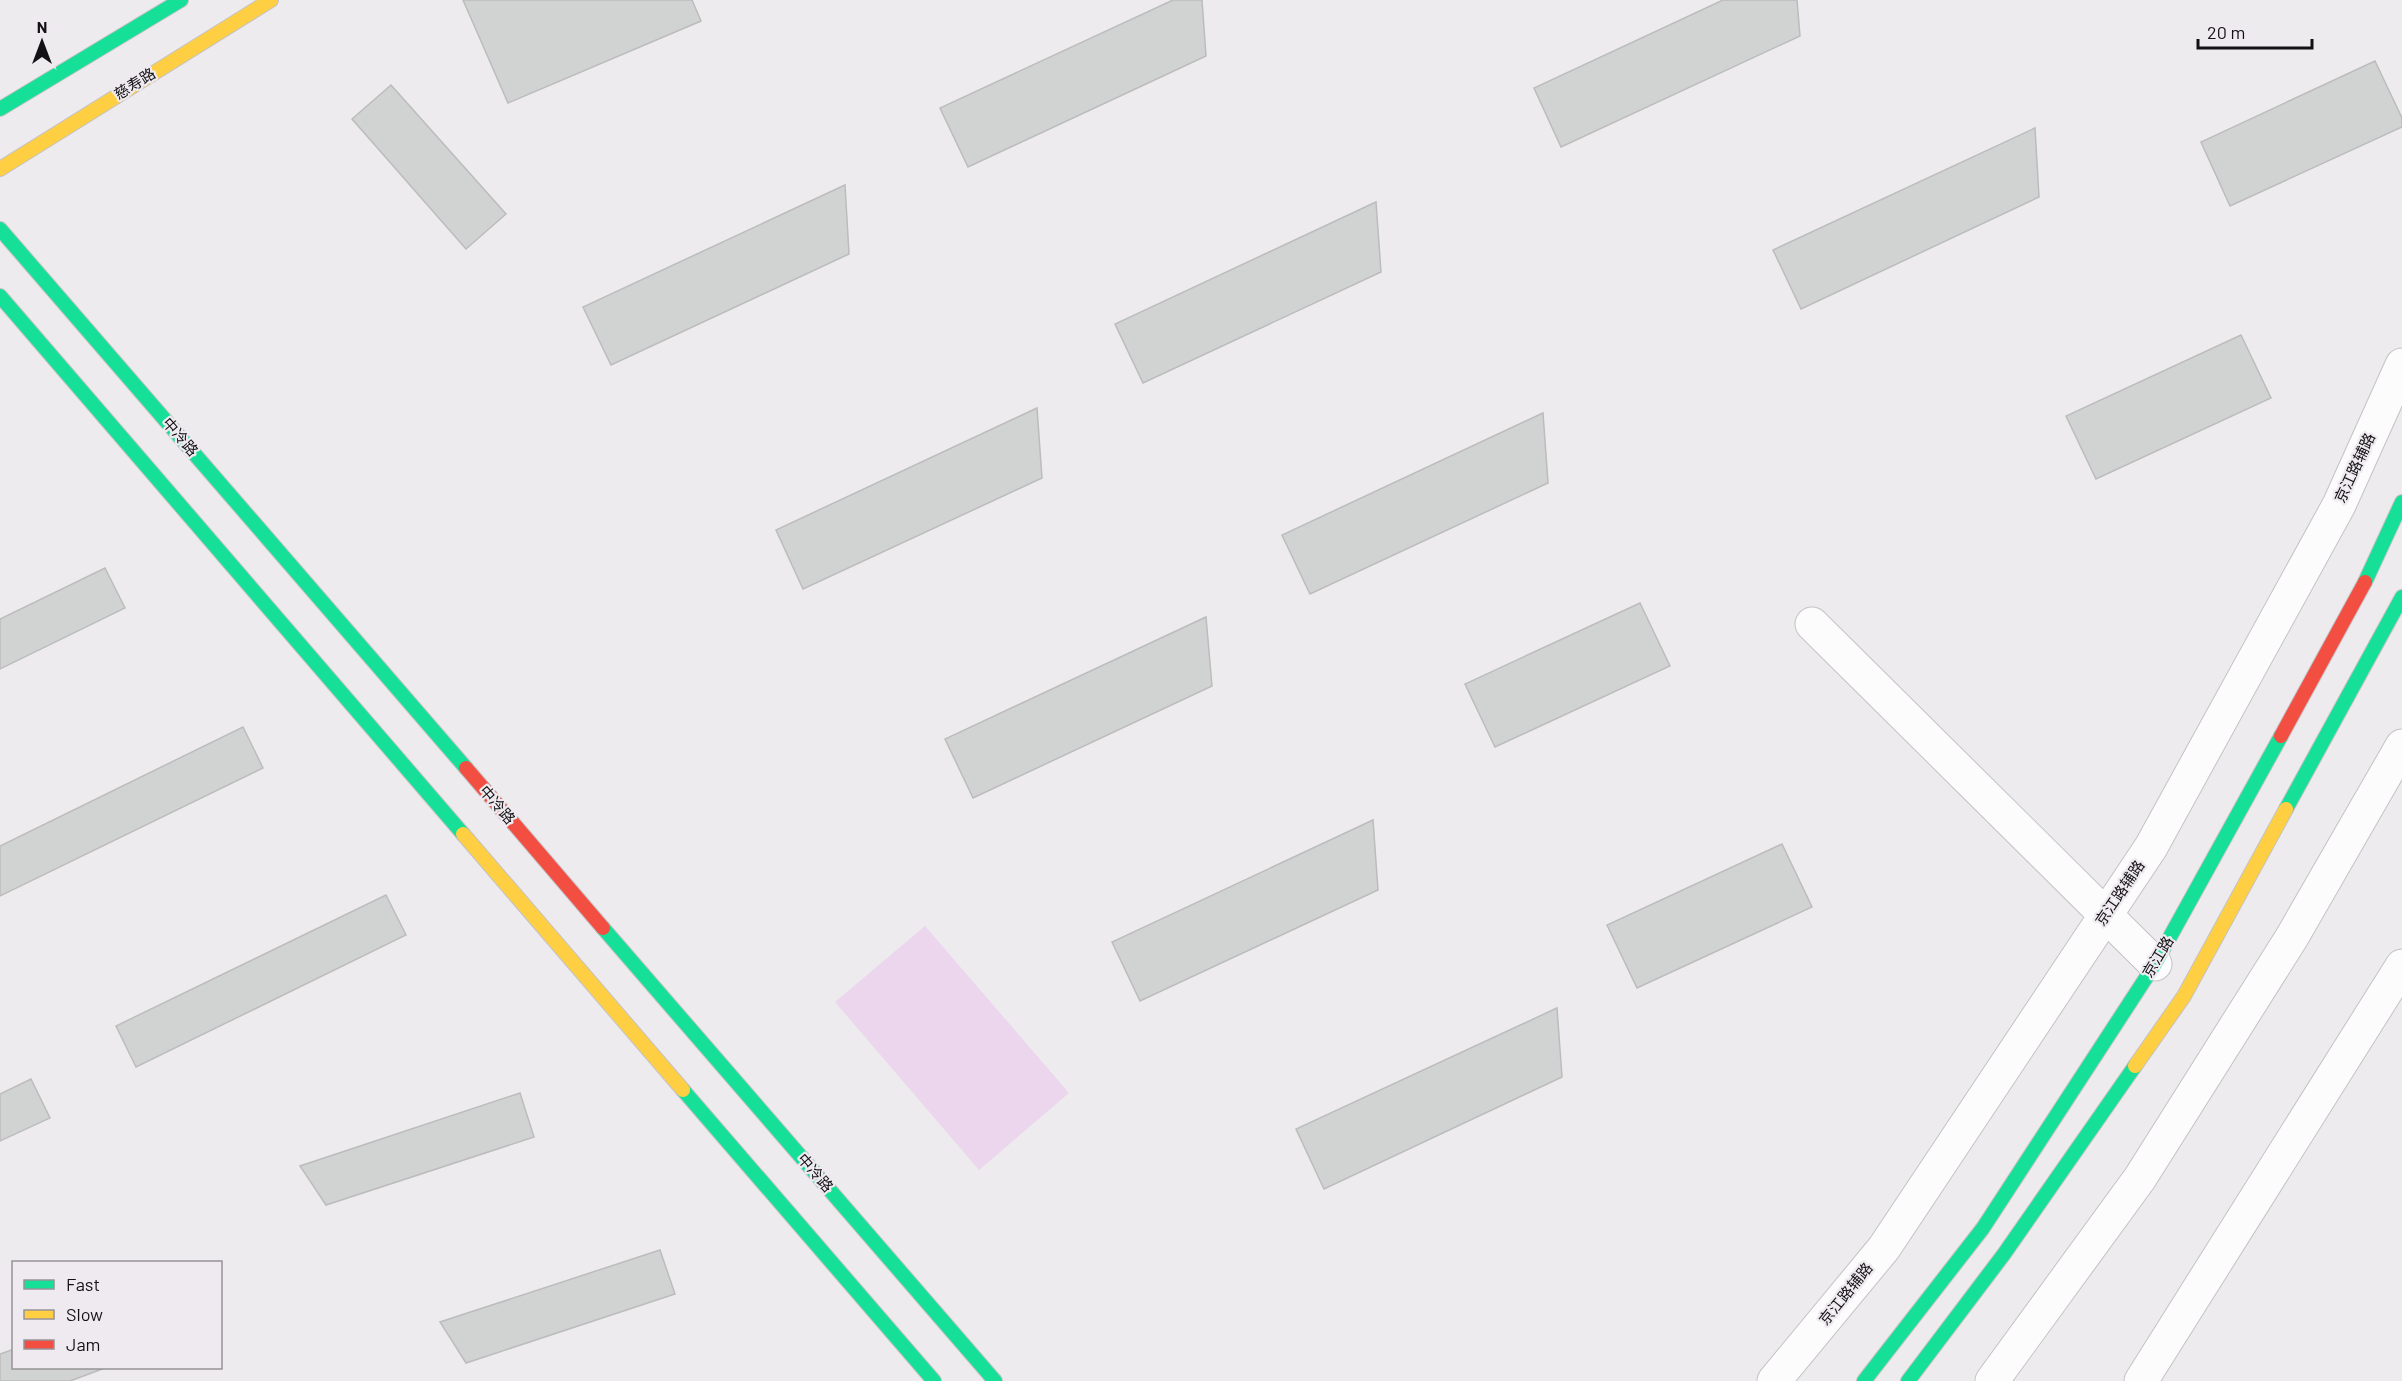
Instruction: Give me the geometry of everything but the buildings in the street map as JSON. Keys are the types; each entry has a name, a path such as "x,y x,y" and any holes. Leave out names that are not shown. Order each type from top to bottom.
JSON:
{"street":[{"path":"0,110 181,0"},
{"name":"慈寿路","path":"0,169 271,0"},
{"name":"中冷路","path":"0,229 995,1381"},
{"path":"0,296 934,1381"},
{"name":"京江路辅路","path":"1774,1381 1884,1248 2151,847 2333,515 2402,365"},
{"name":"京江路","path":"1864,1381 1983,1228 2155,964 2354,605 2402,502"},
{"path":"1908,1381 2004,1254 2184,996 2402,597"},
{"path":"1812,624 2155,964"},
{"path":"1992,1381 2140,1178 2292,937 2402,746"},
{"path":"2141,1381 2402,966"}],"shaded area":[{"path":"925,926 1069,1093 979,1170 835,1002"}],"traffic: fast":[{"path":"0,109 181,0"},
{"path":"0,229 466,768"},
{"path":"0,296 463,834"},
{"path":"2365,582 2402,502"},
{"path":"2286,809 2402,597"},
{"path":"1864,1381 1983,1228 2155,964 2281,736"},
{"path":"603,928 995,1381"},
{"path":"1908,1381 2004,1254 2135,1066"},
{"path":"683,1090 934,1381"}],"traffic: slow":[{"path":"0,169 271,0"},
{"path":"2135,1066 2184,996 2286,809"},
{"path":"463,834 683,1090"}],"traffic: jam":[{"path":"2281,736 2365,582"},
{"path":"466,768 603,928"}]}
